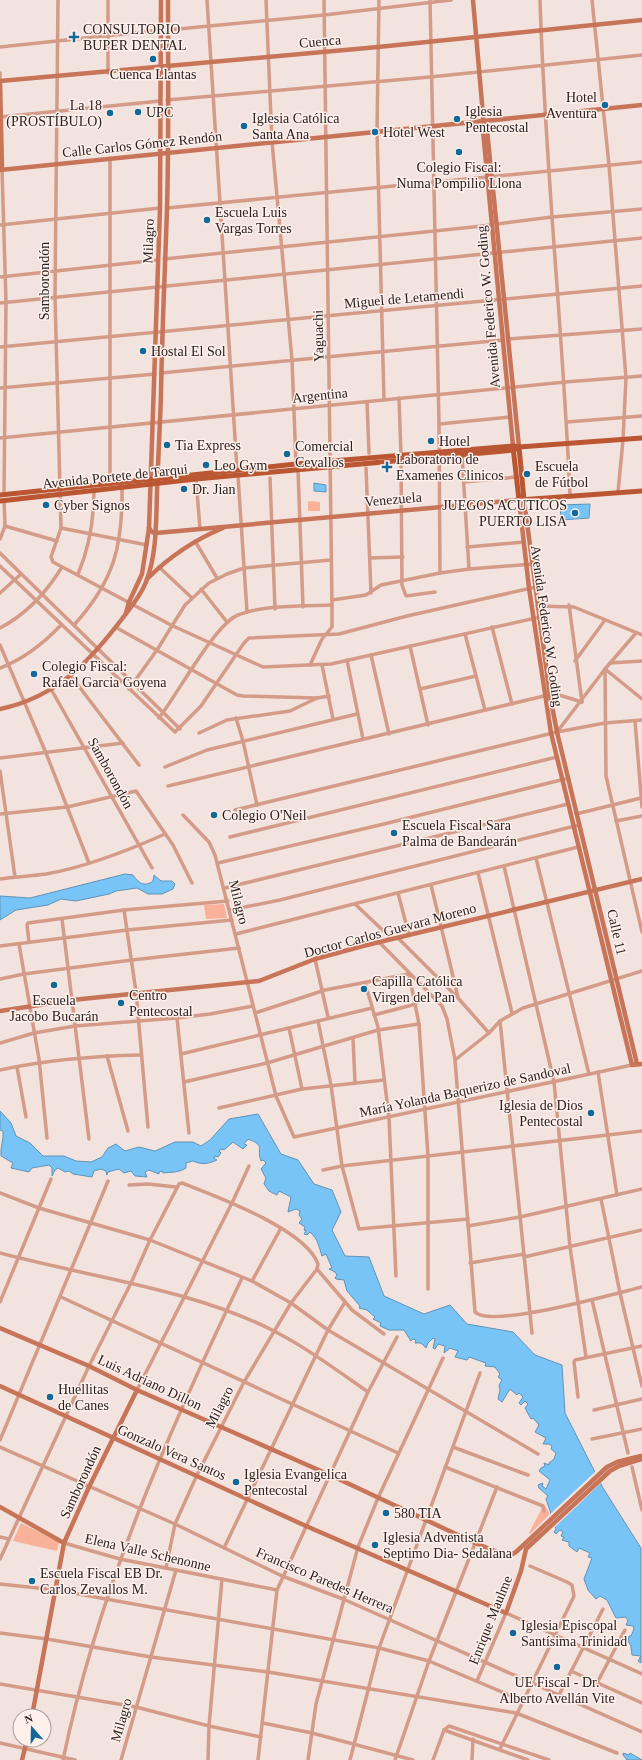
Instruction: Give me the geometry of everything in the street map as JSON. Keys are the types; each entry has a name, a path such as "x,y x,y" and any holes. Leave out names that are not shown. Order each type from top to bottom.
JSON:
{"main road":[{"name":"Avenida Portete de Tarqui","path":"439,455 462,455 519,447 642,438"},
{"name":"Avenida Federico W. Goding","path":"519,447 522,500"},
{"name":"Avenida Portete de Tarqui","path":"59,491 94,490 122,487 151,481 237,469 330,461 401,458 513,448"},
{"name":"Avenida Federico W. Goding","path":"513,448 516,478 522,500"},
{"name":"Avenida Portete de Tarqui","path":"158,480 196,479 330,468 401,458"},
{"name":"Avenida Portete de Tarqui","path":"2,498 110,483 151,481"},
{"name":"Venezuela","path":"522,500 642,491"}],"street":[{"name":"Samborondón","path":"58,0 54,297 60,528 51,560 62,567"},
{"path":"108,0 108,72"},
{"name":"Milagro","path":"125,615 129,602 142,574 149,528 160,208 161,0"},
{"path":"168,0 168,30 267,19 324,15 430,1 451,0"},
{"path":"207,0 237,469"},
{"path":"266,0 272,142 292,360 296,464"},
{"name":"Yaguachi","path":"310,664 322,639 328,634 332,627 330,356 326,192 324,0"},
{"path":"379,0 377,131 384,400"},
{"name":"Avenida Federico W. Goding","path":"473,0 484,120 483,131 490,177 510,388 519,447"},
{"path":"540,0 545,114 564,382 570,496"},
{"path":"592,0 616,241 621,330 626,378 623,440 618,492"},
{"path":"430,1 430,77 439,424 440,573"},
{"name":"Cuenca","path":"0,81 477,37 642,20"},
{"path":"0,47 161,30"},
{"name":"Milagro","path":"160,421 163,286 167,208 168,30"},
{"path":"167,100 430,77 642,55"},
{"path":"0,73 2,225 6,302 2,388 2,498 5,526 0,539"},
{"path":"0,116 160,101"},
{"name":"Calle Carlos Gómez Rendón","path":"1,169 110,156 161,153 642,105"},
{"path":"110,156 110,483"},
{"path":"167,208 642,162"},
{"path":"2,225 160,208"},
{"path":"164,259 494,225 552,217 642,209"},
{"path":"0,303 284,273 642,238"},
{"path":"0,277 158,260"},
{"name":"Miguel de Letamendi","path":"0,347 642,286"},
{"path":"162,373 382,351 642,329"},
{"path":"2,388 155,374"},
{"name":"Argentina","path":"2,437 564,382 642,376"},
{"name":"Avenida Federico W. Goding","path":"510,388 510,417 513,448"},
{"path":"399,398 403,557 402,585 407,596 435,592"},
{"path":"367,402 369,453"},
{"path":"566,422 642,416"},
{"path":"439,424 510,417"},
{"path":"0,709 39,698 71,676 99,649 117,628 134,604 147,579 156,533 160,421"},
{"path":"462,455 469,569"},
{"path":"366,468 371,593"},
{"path":"298,470 303,607"},
{"path":"238,476 247,612"},
{"path":"270,478 275,609"},
{"path":"464,482 516,478"},
{"path":"196,479 200,529"},
{"path":"74,626 90,608 102,588 113,564 120,539 122,487"},
{"path":"78,574 91,534 94,512 94,490"},
{"name":"Avenida Federico W. Goding","path":"522,500 526,564 544,696 573,827 611,980"},
{"name":"Avenida Federico W. Goding","path":"522,500 536,587 550,696 567,778"},
{"name":"Venezuela","path":"156,533 522,500"},
{"path":"5,526 57,541"},
{"path":"147,579 159,567 195,541 229,526"},
{"path":"60,528 147,545"},
{"path":"149,528 152,532 156,533"},
{"path":"195,541 217,578"},
{"path":"467,547 524,542"},
{"path":"0,553 180,729"},
{"path":"370,558 403,557"},
{"path":"129,689 191,598 217,578 244,568 332,560"},
{"path":"332,600 366,595 382,585 440,573 532,564"},
{"path":"0,566 61,626 175,732 180,729 201,706 249,638 338,634 536,587"},
{"path":"0,628 23,613 36,602 43,595 62,567 78,574 172,625 263,667 310,664 322,665 540,617"},
{"path":"159,567 191,598"},
{"path":"0,593 21,574"},
{"path":"201,589 227,622"},
{"path":"159,718 209,643 227,622 238,615 247,612 332,605"},
{"path":"569,605 575,661 582,702"},
{"path":"532,607 569,605 587,611 642,635"},
{"path":"575,661 605,620"},
{"path":"0,668 28,654 46,641 61,626"},
{"path":"332,627 338,634"},
{"path":"492,627 512,704"},
{"path":"117,628 243,696 316,698 329,696"},
{"path":"557,732 582,702 605,669 636,633"},
{"path":"465,634 485,710"},
{"path":"0,645 46,753 89,864"},
{"path":"410,646 428,725"},
{"path":"371,655 389,734"},
{"path":"347,660 363,739"},
{"path":"610,663 642,661"},
{"path":"322,665 333,719"},
{"path":"605,669 642,699"},
{"path":"605,669 606,776 642,932"},
{"path":"71,676 140,764"},
{"path":"420,689 476,676"},
{"name":"Samborondón","path":"51,690 152,868"},
{"path":"168,786 363,739 428,725 544,696 559,695 582,702"},
{"path":"199,733 227,720 290,710 316,698"},
{"path":"165,767 207,750 357,714"},
{"path":"236,718 243,741 257,805"},
{"path":"235,810 551,733 605,723 642,720"},
{"path":"635,721 642,807"},
{"path":"0,758 123,743"},
{"path":"230,837 557,758"},
{"path":"0,771 15,877"},
{"path":"218,863 384,824 567,778 596,890"},
{"path":"0,814 67,807 134,791 137,792 180,857 192,883"},
{"path":"576,814 641,798"},
{"path":"225,888 568,804"},
{"name":"Milagro","path":"183,815 209,842 218,863 267,1063 276,1096 292,1136"},
{"path":"616,821 642,816"},
{"path":"230,910 280,900 579,825"},
{"path":"0,879 46,874 89,864 165,834"},
{"path":"236,934 578,847"},
{"path":"536,858 589,1074"},
{"path":"504,866 537,1003 554,1082 558,1141 570,1247 586,1357"},
{"path":"478,873 512,1013"},
{"name":"Doctor Carlos Guevara Moreno","path":"0,1011 136,992 259,980 315,959 379,942 631,882 642,878"},
{"path":"431,885 458,998"},
{"name":"Calle 11","path":"596,890 616,978 640,1064"},
{"path":"398,893 409,935"},
{"path":"29,942 28,923 124,910 228,900"},
{"path":"355,904 392,939"},
{"path":"124,910 136,992 148,1127"},
{"path":"62,918 89,1139"},
{"path":"0,946 127,930 232,920"},
{"path":"398,938 458,998 489,1032"},
{"path":"379,942 444,1010 456,1060 464,1152 470,1263 474,1310 476,1314 480,1316 499,1316 530,1313 578,1304 642,1287"},
{"path":"19,944 39,1063 47,1138"},
{"path":"0,979 24,974 239,948"},
{"path":"315,959 328,1017"},
{"path":"456,1060 500,1021 512,1013 537,1003 642,971"},
{"path":"255,1013 323,991 409,974"},
{"path":"409,974 419,1024 428,1156 428,1289"},
{"path":"611,980 632,1065"},
{"path":"365,983 378,1030 389,1118 396,1276"},
{"path":"374,1015 416,1004"},
{"path":"0,1043 34,1033 75,1026 177,1018 253,1006"},
{"path":"181,1054 318,1021 328,1017 372,1008"},
{"path":"177,1018 189,1133"},
{"path":"318,1021 331,1085 342,1166 359,1229 428,1224 468,1219"},
{"path":"500,1021 532,1333"},
{"path":"184,1082 295,1056 378,1030 419,1024"},
{"path":"288,1028 302,1090"},
{"path":"353,1038 355,1083"},
{"path":"0,1070 78,1058 141,1055"},
{"path":"106,1056 128,1131"},
{"name":"María Yolanda Baquerizo de Sandoval","path":"292,1136 297,1138 640,1064"},
{"path":"17,1067 26,1117"},
{"path":"598,1072 617,1195"},
{"path":"219,1108 331,1085 384,1080"},
{"path":"323,1170 342,1166 512,1147 642,1130"},
{"name":"Samborondón","path":"34,1708 64,1543 89,1487 250,1166"},
{"path":"0,1302 51,1179"},
{"path":"0,1440 61,1297 108,1181"},
{"path":"0,1559 150,1240 176,1187 182,1183 232,1203 281,1228 306,1247 316,1260 317,1269 345,1302 361,1318 384,1334"},
{"path":"129,1185 148,1184 176,1187"},
{"path":"468,1226 520,1217 642,1189"},
{"path":"0,1193 40,1208 150,1240 252,1282 291,1303 328,1330 538,1454"},
{"path":"601,1199 620,1293 642,1386"},
{"path":"252,1282 281,1228"},
{"path":"470,1263 524,1256 642,1231"},
{"path":"0,1253 71,1271 131,1283 227,1311 274,1331 316,1356 368,1392"},
{"name":"Milagro","path":"166,1568 175,1524 221,1427 244,1382 291,1303 317,1269"},
{"path":"63,1758 92,1646 120,1559 139,1509 201,1362 242,1278"},
{"path":"61,1297 398,1453"},
{"path":"592,1300 628,1453"},
{"path":"224,1548 328,1330 345,1302"},
{"name":"Luis Adriano Dillon","path":"0,1328 90,1366 137,1390 330,1475 475,1543 505,1554 512,1555 547,1527"},
{"path":"258,1760 277,1590 282,1576 368,1392 385,1363 397,1337"},
{"path":"578,1397 575,1360 642,1346"},
{"path":"308,1760 316,1704 358,1547 398,1453 443,1358"},
{"path":"350,1760 379,1648 445,1467 467,1412 480,1373"},
{"name":"Gonzalo Vera Santos","path":"0,1386 248,1498 306,1526 358,1547 642,1674"},
{"path":"594,1410 642,1399"},
{"path":"592,1439 642,1429"},
{"name":"Francisco Paredes Herrera","path":"0,1447 175,1524 282,1576 343,1599 642,1732"},
{"path":"453,1447 528,1475"},
{"path":"547,1527 617,1462 642,1457"},
{"path":"445,1467 543,1506 544,1511"},
{"path":"632,1467 642,1510"},
{"path":"395,1760 416,1695 497,1487"},
{"name":"Elena Valle Schenonne","path":"0,1507 64,1543 120,1559 277,1590"},
{"name":"Enrique Maulme","path":"477,1681 506,1613 521,1571 524,1552 547,1527"},
{"path":"0,1537 10,1539"},
{"path":"500,1749 516,1713 556,1636 574,1591 572,1585 567,1582 530,1566"},
{"name":"Milagro","path":"121,1760 166,1610 176,1570"},
{"path":"208,1760 209,1726 222,1579"},
{"path":"0,1584 56,1590 379,1648 429,1661 522,1701"},
{"path":"559,1695 603,1609"},
{"path":"597,1683 625,1630"},
{"path":"0,1633 92,1646 151,1657 268,1672 368,1689 416,1695 516,1713 617,1753"},
{"path":"571,1671 642,1703"},
{"path":"0,1684 136,1707 209,1726 261,1737"},
{"path":"263,1723 312,1733 353,1745 396,1754 413,1760"},
{"path":"433,1760 444,1730 448,1726 549,1760"},
{"path":"444,1730 473,1739 528,1760"},
{"path":"472,1760 473,1739"},
{"path":"0,1742 12,1745"},
{"path":"22,1760 25,1748 75,1760"}],"shaded area":[{"path":"308,501 320,502 320,511 308,511"},
{"path":"224,904 227,918 206,919 204,905"},
{"path":"544,1504 550,1514 530,1534 529,1533"},
{"path":"21,1523 59,1542 57,1551 13,1541"}],"water":[{"path":"314,483 326,485 326,492 314,491"},
{"name":"JUEGOS ACUTICOS PUERTO LISA","path":"590,504 589,518 561,520 560,505"},
{"path":"125,874 133,875 139,882 144,884 153,881 154,875 161,881 172,881 175,884 173,889 162,894 148,894 137,888 116,891 109,894 76,901 61,899 48,905 16,910 0,920 0,896 30,898"},
{"path":"0,1111 11,1123 16,1136 30,1143 43,1156 64,1156 76,1161 91,1162 102,1157 108,1148 116,1144 125,1151 139,1147 155,1151 175,1142 193,1142 201,1146 210,1140 229,1119 258,1114 281,1154 298,1160 314,1184 332,1190 341,1212 332,1230 345,1256 369,1257 384,1296 424,1314 450,1305 467,1324 513,1332 535,1355 562,1365 565,1413 603,1488 641,1548 641,1656 632,1655 631,1646 628,1641 629,1636 631,1636 634,1629 633,1626 626,1625 628,1621 626,1617 616,1618 607,1600 600,1596 596,1599 588,1590 584,1579 592,1558 588,1557 590,1553 579,1548 577,1552 569,1546 569,1542 562,1540 564,1537 561,1536 563,1532 560,1530 556,1534 554,1532 556,1529 546,1499 548,1496 539,1488 538,1485 543,1483 542,1486 546,1489 550,1480 539,1471 545,1466 544,1463 549,1465 549,1463 554,1459 556,1453 551,1449 552,1446 549,1444 543,1444 546,1438 535,1432 539,1425 533,1418 531,1419 525,1408 528,1404 525,1401 521,1405 519,1403 523,1397 519,1393 517,1395 510,1389 502,1402 498,1399 500,1390 499,1385 502,1380 498,1377 500,1374 495,1367 485,1366 486,1363 469,1357 467,1360 455,1357 458,1351 450,1348 444,1353 445,1346 438,1344 435,1349 433,1348 435,1339 433,1338 428,1343 426,1348 421,1343 415,1343 416,1340 413,1339 411,1341 404,1330 389,1330 380,1326 381,1323 373,1319 375,1317 367,1310 359,1308 360,1306 347,1291 344,1280 336,1279 335,1278 337,1275 335,1272 329,1269 332,1268 326,1254 322,1256 315,1237 310,1232 307,1235 304,1234 306,1231 304,1230 305,1227 299,1223 302,1219 299,1215 300,1211 296,1209 288,1212 291,1197 279,1191 277,1195 269,1191 264,1184 266,1178 261,1169 266,1163 263,1160 261,1161 259,1145 257,1143 248,1139 244,1144 247,1145 243,1149 233,1142 224,1150 222,1149 219,1151 221,1153 218,1157 215,1156 214,1158 217,1160 208,1163 193,1161 186,1163 186,1168 174,1172 163,1173 162,1171 159,1172 159,1174 149,1170 145,1172 147,1177 135,1176 131,1171 124,1173 119,1169 108,1172 107,1175 106,1171 101,1169 94,1171 92,1177 73,1174 69,1171 65,1172 58,1168 52,1176 52,1168 49,1165 32,1168 29,1172 11,1168 13,1163 1,1156 3,1131 0,1130"},
{"path":"641,1656 641,1663 638,1661"},
{"path":"623,1753 629,1755 630,1753 642,1760 627,1760"}],"pier":[{"path":"596,1471 602,1482 554,1528 549,1515"}],"place":[{"name":"CONSULTORIO BUPER DENTAL","path":"74,37"},
{"name":"Cuenca Llantas","path":"153,59"},
{"name":"Hotel Aventura","path":"605,105"},
{"name":"UPC","path":"138,112"},
{"name":"La 18 (PROSTÍBULO)","path":"110,113"},
{"name":"Iglesia Pentecostal","path":"457,119"},
{"name":"Iglesia Católica Santa Ana","path":"244,126"},
{"name":"Hotel West","path":"375,132"},
{"name":"Colegio Fiscal: Numa Pompilio Llona","path":"459,152"},
{"name":"Escuela Luis Vargas Torres","path":"207,220"},
{"name":"Hostal El Sol","path":"143,351"},
{"name":"Hotel","path":"431,441"},
{"name":"Tia Express","path":"167,445"},
{"name":"Comercial Cevallos","path":"287,454"},
{"name":"Leo Gym","path":"206,465"},
{"name":"Laboratorio de Examenes Clinicos","path":"387,467"},
{"name":"Escuela de Fútbol","path":"527,474"},
{"name":"Dr. Jian","path":"184,489"},
{"name":"Cyber Signos","path":"46,505"},
{"name":"JUEGOS ACUTICOS PUERTO LISA","path":"575,513"},
{"name":"Colegio Fiscal: Rafael Garcia Goyena","path":"34,674"},
{"name":"Colegio O'Neil","path":"214,815"},
{"name":"Escuela Fiscal Sara Palma de Bandearán","path":"394,833"},
{"name":"Escuela Jacobo Bucarán","path":"54,985"},
{"name":"Capilla Católica Virgen del Pan","path":"364,989"},
{"name":"Centro Pentecostal","path":"121,1003"},
{"name":"Iglesia de Dios Pentecostal","path":"591,1113"},
{"name":"Huellitas de Canes","path":"50,1397"},
{"name":"Iglesia Evangelica Pentecostal","path":"236,1482"},
{"name":"580 TIA","path":"386,1513"},
{"name":"Iglesia Adventista Septimo Dia- Sedalana","path":"375,1545"},
{"name":"Escuela Fiscal EB Dr. Carlos Zevallos M.","path":"32,1581"},
{"name":"Iglesia Episcopal Santísima Trinidad","path":"513,1633"},
{"name":"UE Fiscal - Dr. Alberto Avellán Vite","path":"557,1667"}]}
